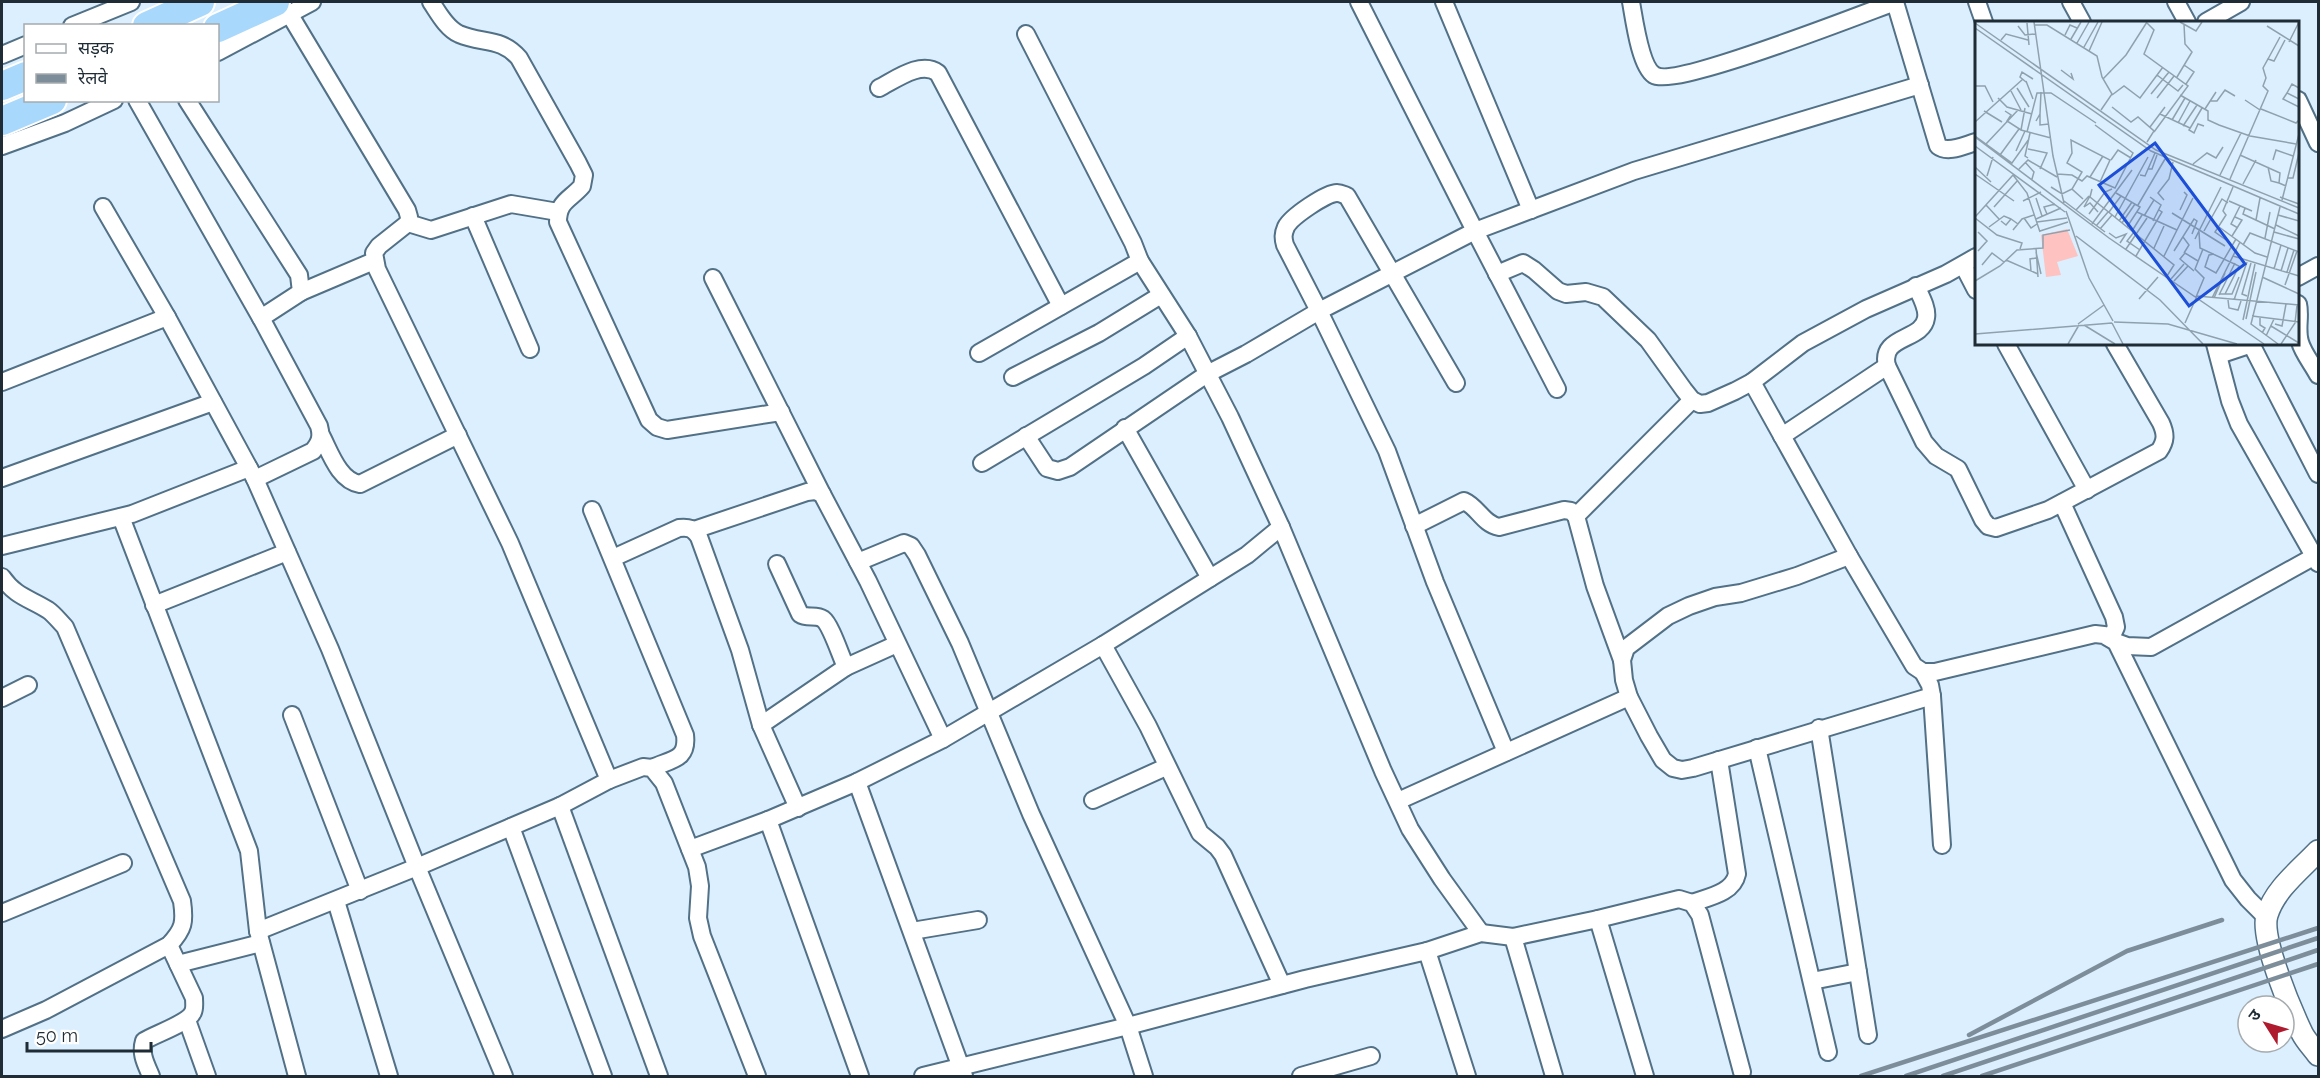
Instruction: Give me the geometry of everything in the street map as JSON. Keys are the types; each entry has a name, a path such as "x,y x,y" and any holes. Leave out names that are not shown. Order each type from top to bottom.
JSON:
{"highway":[{"path":"151,24 200,2"},
{"path":"219,28 282,8"},
{"path":"2,86 24,77"},
{"path":"2,121 47,102"}],"street":[{"path":"77,24 131,2"},
{"path":"219,51 282,8 312,2"},
{"path":"431,2 450,27 459,34 501,44 511,49 519,58 584,175 582,186 563,202 558,212 558,222 649,420 657,427 667,430 781,412"},
{"path":"1359,2 1557,389"},
{"path":"1444,2 1531,210"},
{"path":"1631,2 1644,60 1654,76 1664,78 1709,68 1895,2 1938,146 1943,150 1948,150 1975,143"},
{"path":"1977,2 1984,21"},
{"path":"2071,2 2081,21"},
{"path":"2176,2 2186,21"},
{"path":"2208,21 2241,2"},
{"path":"282,8 401,200 409,217 408,223 379,246 374,253 374,261 510,543 609,780"},
{"path":"1026,34 1128,233 1140,261 1188,336 1230,417 1281,527 1416,839 1481,933"},
{"path":"2,55 24,46"},
{"path":"879,88 909,72 924,68 933,69 938,73 1061,306"},
{"path":"1026,436 1047,468 1058,471 1070,467 1207,374 1246,354 1319,310 1475,231 1634,171 1920,85"},
{"path":"2,147 65,123 110,102"},
{"path":"138,102 261,318 344,477 351,483 360,484 458,435"},
{"path":"188,102 299,275 301,292"},
{"path":"2299,102 2319,142"},
{"path":"1456,383 1347,196 1337,193 1327,196 1294,216 1283,235 1285,245 1387,451 1435,582 1506,752"},
{"path":"408,223 431,230 511,204 558,212"},
{"path":"104,207 252,474 330,649 504,1077"},
{"path":"473,216 530,349"},
{"path":"261,318 301,292 374,261"},
{"path":"979,352 1140,261"},
{"path":"1497,274 1523,263 1558,291 1566,294 1586,292 1602,297 1655,348 1692,400 1700,404 1708,403 1752,382 1803,343 1866,309 1970,261 1975,282"},
{"path":"2299,276 2319,266"},
{"path":"713,278 858,562 943,738"},
{"path":"1916,286 1926,312 1926,321 1922,328 1888,350 1885,357 1887,366 1924,442 1936,456 1958,469 1988,526 1996,528 2062,503 2159,451 2164,445 2166,437 2161,423 2116,345"},
{"path":"1012,377 1100,333 1161,296"},
{"path":"2,382 167,317"},
{"path":"982,462 1144,366 1188,336"},
{"path":"2299,336 2300,343 2319,375"},
{"path":"2007,345 2087,490"},
{"path":"1923,672 1935,672 2095,634 2127,646 2151,647 2317,559 2239,424 2230,401 2217,349 2244,345"},
{"path":"2252,345 2319,474"},
{"path":"1782,436 1887,366"},
{"path":"1752,382 1849,556 1914,666 1923,672 1930,685 1942,845"},
{"path":"1576,516 1692,400"},
{"path":"2,478 213,402"},
{"path":"1125,428 1210,578"},
{"path":"2,546 121,517 252,474 313,451 320,443 321,435"},
{"path":"694,530 807,492 815,491 822,494"},
{"path":"1414,526 1464,501 1470,503 1492,526 1499,527 1564,510 1571,511 1576,516 1595,586 1622,660 1629,697 1663,760 1673,768 1682,770 1693,768 1819,728 1932,696"},
{"path":"2062,503 2114,617 2116,627 2114,640 2233,880 2266,917"},
{"path":"178,964 259,937 336,901 560,806 609,780 643,767 652,768 685,751 685,735 592,510"},
{"path":"121,517 249,851 259,937 297,1077"},
{"path":"613,558 679,528 688,527 694,530 699,537 737,642 761,725 798,807"},
{"path":"690,849 768,820 857,782 943,738 1103,645 1247,555 1281,527"},
{"path":"858,562 904,543 911,546 917,555 960,643 1031,814 1128,1026 1144,1077"},
{"path":"154,605 287,552"},
{"path":"1622,660 1626,648 1640,636 1668,616 1689,606 1797,576 1849,556"},
{"path":"777,564 800,614 805,617 823,619 827,623 846,667"},
{"path":"2,577 7,594 49,610 65,627 182,901 184,917 180,933 169,945 46,1010 2,1029"},
{"path":"761,725 846,667 897,644"},
{"path":"1103,645 1148,726 1200,833 1223,855 1282,985"},
{"path":"2,698 27,685"},
{"path":"1398,801 1629,697"},
{"path":"292,715 360,891"},
{"path":"1819,728 1868,1035"},
{"path":"1757,748 1828,1052"},
{"path":"923,1077 962,1072 1282,985 1427,951 1481,933 1513,937 1679,899 1692,903 1728,889 1735,883 1737,874 1719,760"},
{"path":"1093,800 1166,767"},
{"path":"652,768 664,783 697,867 700,886 698,918 702,936 757,1077"},
{"path":"857,782 962,1072"},
{"path":"560,806 659,1077"},
{"path":"768,820 860,1077"},
{"path":"511,827 603,1077"},
{"path":"2319,851 2279,892 2266,917 2268,944 2279,977 2303,1035 2319,1055"},
{"path":"2,913 123,863"},
{"path":"336,901 389,1077"},
{"path":"1692,903 1700,915 1742,1072"},
{"path":"1598,919 1645,1077"},
{"path":"912,931 978,920"},
{"path":"1513,937 1554,1077"},
{"path":"151,1077 143,1056 144,1041 187,1020 193,1014 194,998 169,945"},
{"path":"1427,951 1467,1077"},
{"path":"1812,981 1858,972"},
{"path":"187,1020 207,1077"},
{"path":"1301,1077 1371,1056"}],"railway":[{"path":"1969,1035 2127,951 2222,920"},
{"path":"1861,1076 2318,928"},
{"path":"1906,1076 2318,938"},
{"path":"1943,1076 2318,950"},
{"path":"1982,1076 2318,964"}]}
